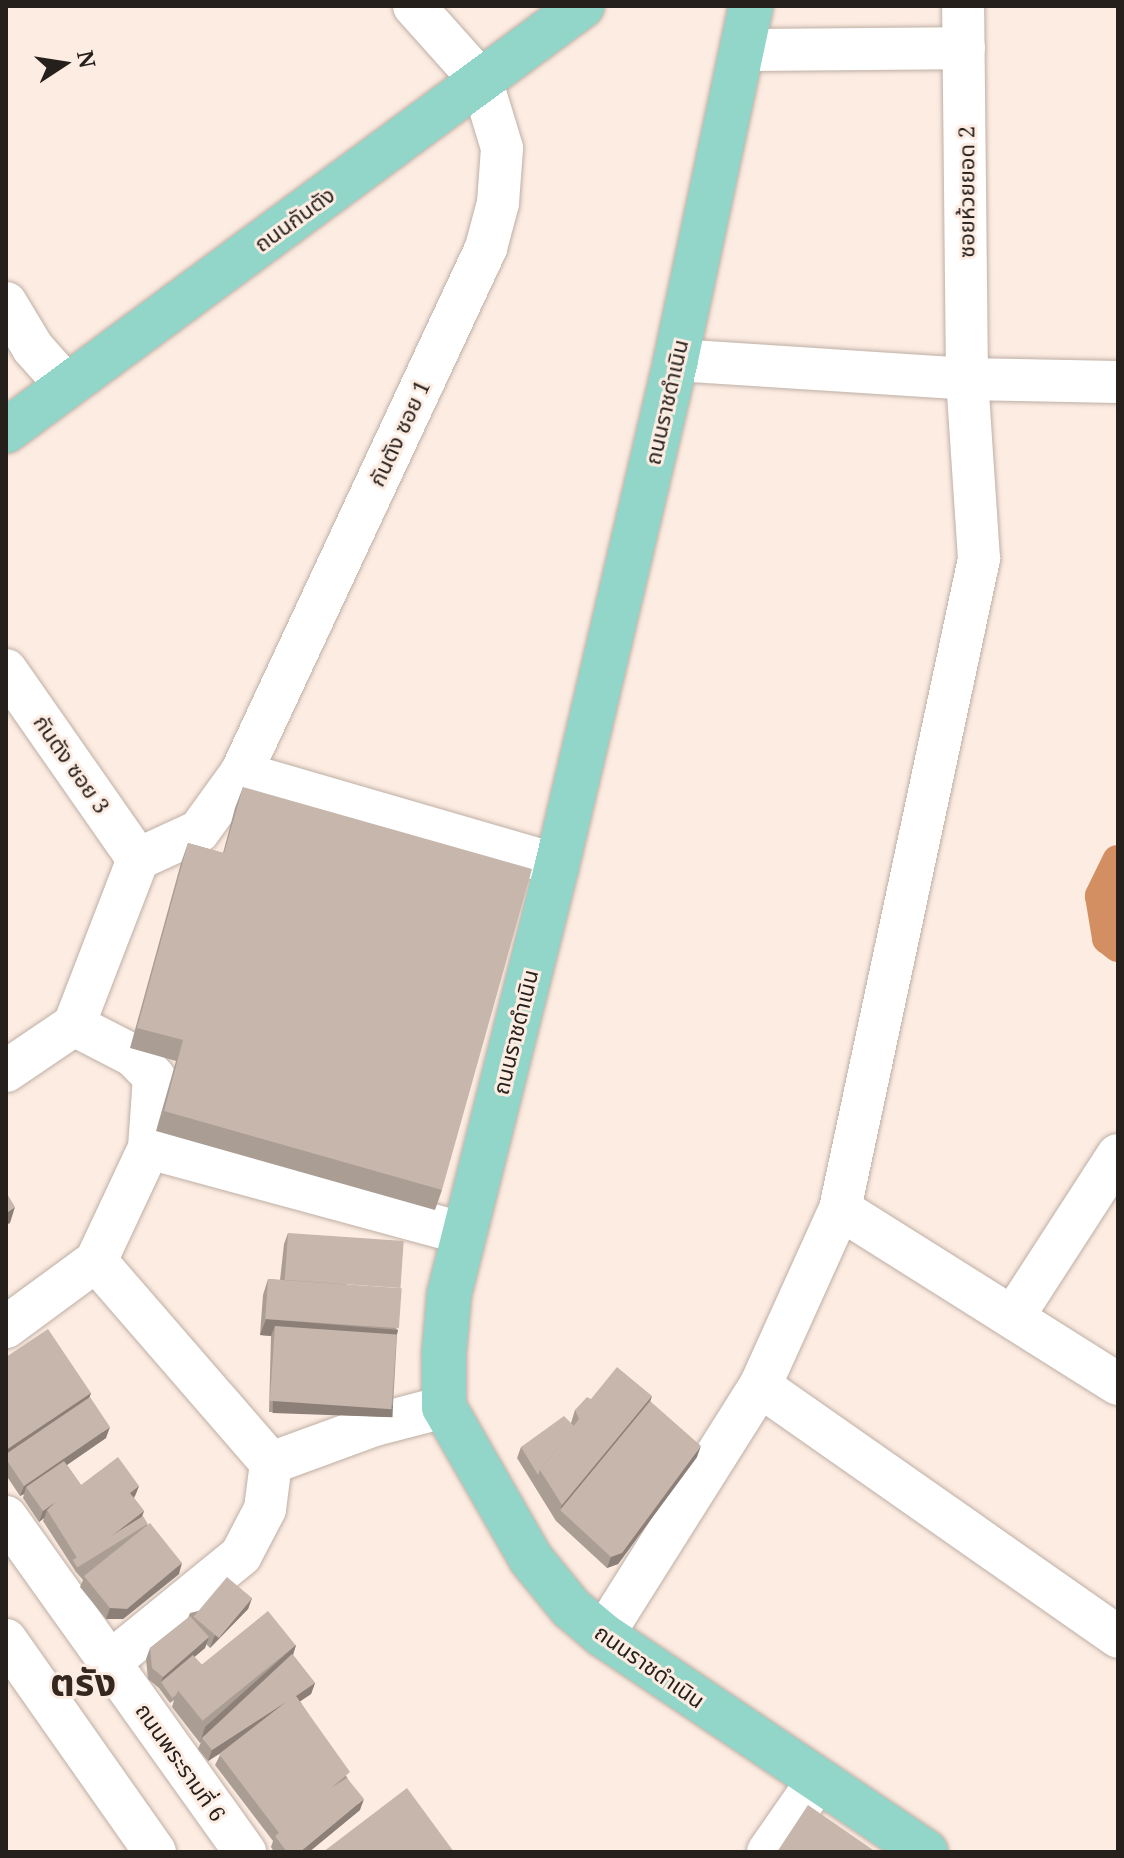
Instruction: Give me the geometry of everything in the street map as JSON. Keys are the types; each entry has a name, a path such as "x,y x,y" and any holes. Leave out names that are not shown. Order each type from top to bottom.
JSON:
{"main road":[{"name":"ถนนกันตัง","path":"6,431 582,6"},
{"name":"ถนนราชดำเนิน","path":"751,6 676,360 557,865 449,1296 444,1353 444,1407 531,1559 571,1608 603,1635 926,1852"}],"street":[{"path":"414,6 482,82"},
{"name":"ซอยห้วยยอด 2","path":"603,1635 760,1386 840,1209 979,559 967,379 963,6"},
{"path":"743,50 964,48"},
{"name":"กันตัง ซอย 1","path":"138,859 199,831 241,773 486,248 498,203 502,148 482,82"},
{"path":"6,303 33,348 66,385"},
{"path":"676,360 967,379 1118,382"},
{"name":"กันตัง ซอย 3","path":"6,670 138,859"},
{"path":"241,773 557,865"},
{"path":"6,1071 74,1025 138,859"},
{"path":"6,1327 96,1261 149,1148 154,1077 134,1056 74,1025"},
{"path":"149,1148 465,1234"},
{"path":"1013,1317 1118,1155"},
{"path":"840,1209 1118,1384"},
{"path":"96,1261 271,1463 265,1509 241,1555 110,1662"},
{"path":"760,1386 1118,1637"},
{"path":"271,1463 375,1425 444,1407"},
{"name":"ถนนพระรามที่ 6","path":"6,1517 245,1852"},
{"path":"6,1640 155,1852"},
{"path":"768,1852 818,1780"}],"building":[{"path":"243,787 532,869 442,1190 164,1111 183,1040 137,1028 188,843 224,853"},
{"path":"6,1192 15,1207 6,1213"},
{"path":"288,1233 404,1241 400,1288 285,1280"},
{"path":"268,1279 402,1288 399,1328 265,1319"},
{"path":"275,1326 397,1335 391,1409 270,1401"},
{"path":"48,1329 91,1393 6,1450 6,1357"},
{"path":"617,1367 652,1396 562,1505 540,1470 579,1419 575,1410 587,1397 591,1399"},
{"path":"90,1397 110,1427 24,1486 6,1459 6,1454"},
{"path":"650,1401 701,1446 622,1553 611,1557 560,1510"},
{"path":"564,1416 574,1426 538,1475 521,1447"},
{"path":"118,1457 139,1486 130,1493 144,1511 79,1561 47,1510 57,1501 43,1511 26,1487 64,1461 81,1485"},
{"path":"143,1516 148,1524 77,1568 73,1560"},
{"path":"150,1523 182,1563 127,1609 110,1608 84,1576"},
{"path":"227,1577 252,1598 219,1638 194,1617"},
{"path":"268,1611 296,1645 202,1721 175,1687"},
{"path":"190,1616 209,1637 163,1677 152,1668 150,1648"},
{"path":"292,1654 315,1683 296,1696 350,1772 331,1788 347,1778 364,1799 300,1852 287,1852 275,1836 279,1833 219,1754 286,1702 212,1750 202,1738"},
{"path":"193,1655 204,1667 172,1698 161,1682"},
{"path":"407,1788 454,1852 323,1852"},
{"path":"808,1805 876,1852 777,1852"}],"waterway":[{"path":"1118,861 1101,896 1108,938 1118,946"}],"district":[{"name":"ตรัง","path":"83,1682"}]}
